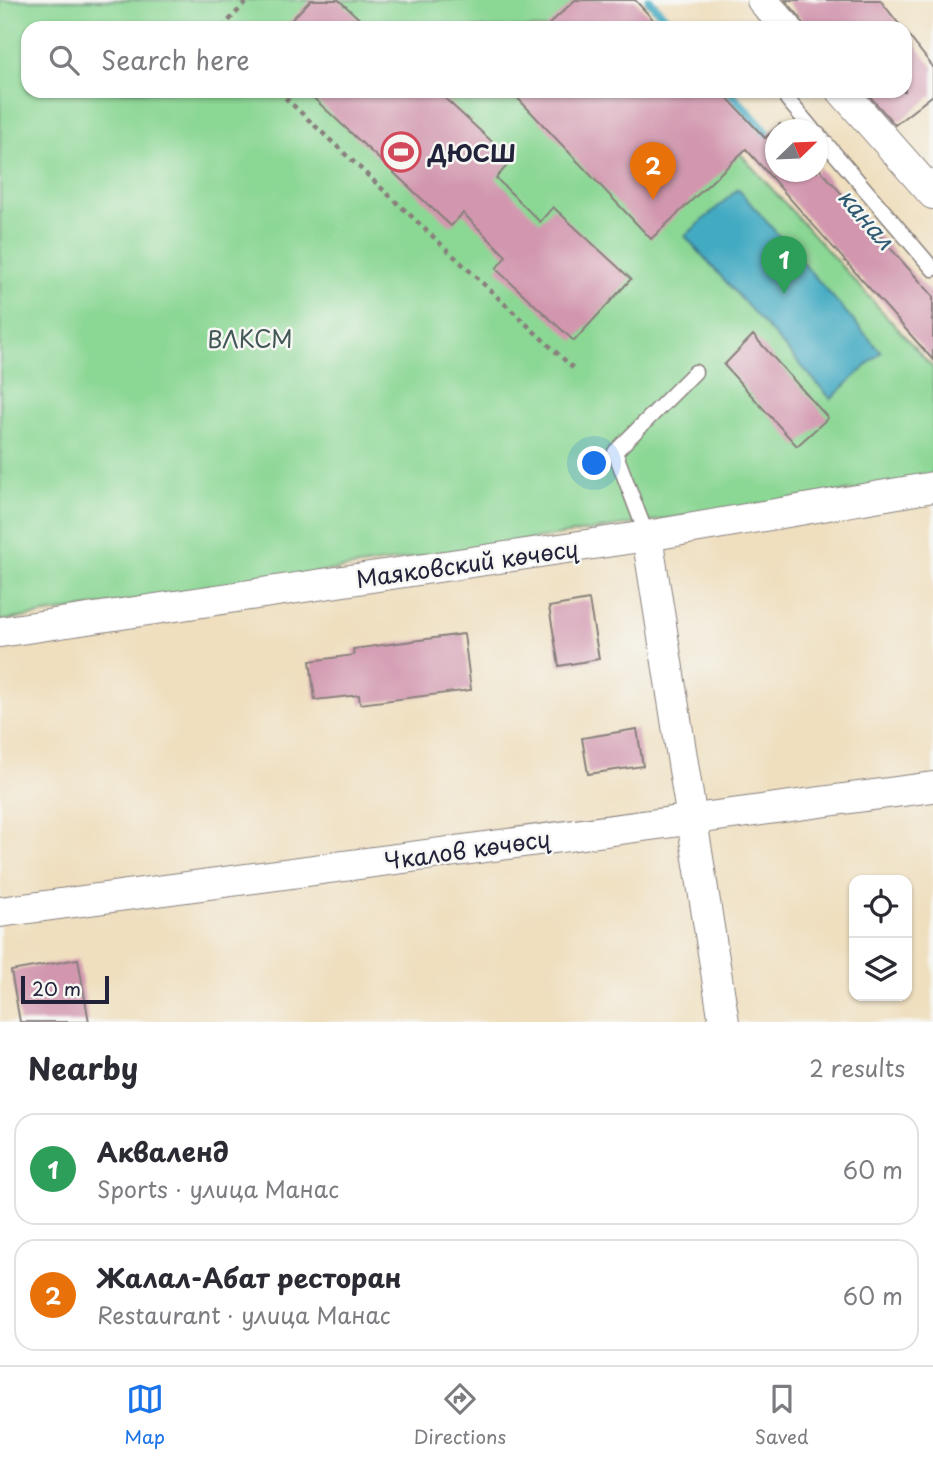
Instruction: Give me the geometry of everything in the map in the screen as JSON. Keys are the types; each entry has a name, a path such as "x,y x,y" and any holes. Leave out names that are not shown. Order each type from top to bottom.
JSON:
{"street":[{"path":"762,0 781,21"},
{"path":"848,98 933,194"},
{"name":"Маяковский көчөсү","path":"0,632 647,536 933,487"},
{"path":"647,536 724,1022"},
{"name":"Чкалов көчөсү","path":"0,912 933,787"}],"lane":[{"path":"787,99 804,119"},
{"path":"828,147 933,269"},
{"path":"647,536 615,452 695,372"}],"path":[{"path":"228,21 248,0"},
{"path":"285,98 573,368"}],"green space":[{"name":"ВЛКСМ","path":"0,0 602,0 621,21 21,21 21,98 690,98 933,368 933,478 0,621"}],"water":[{"path":"738,189 881,352 831,399 685,236"}],"building":[{"path":"311,0 339,0 362,21 290,21"},
{"path":"575,0 635,0 654,21 552,21"},
{"path":"785,0 880,0 896,21 801,21"},
{"path":"912,40 933,67 933,95 895,125 871,98 912,98"},
{"path":"314,98 445,98 512,160 496,178 540,222 553,207 631,279 574,341 496,269 506,256 463,213 451,226"},
{"path":"518,98 728,98 765,138 765,170 746,149 651,239"},
{"path":"828,178 933,296 933,360 775,182 828,182"},
{"path":"753,335 828,418 797,446 724,365"},
{"path":"589,600 599,659 559,666 549,607"},
{"path":"464,634 471,690 360,704 359,695 315,700 310,661 354,655 353,649"},
{"path":"637,729 643,766 588,774 582,738"},
{"path":"78,959 89,1022 20,1022 11,971"}],"waterway":[{"name":"канал","path":"649,0 668,21"},
{"name":"канал","path":"735,98 765,131"}],"place":[{"name":"ДЮСШ","path":"401,152"},
{"name":"Жалал-Абат ресторан","path":"653,200"},
{"name":"Акваленд","path":"784,294"}]}
